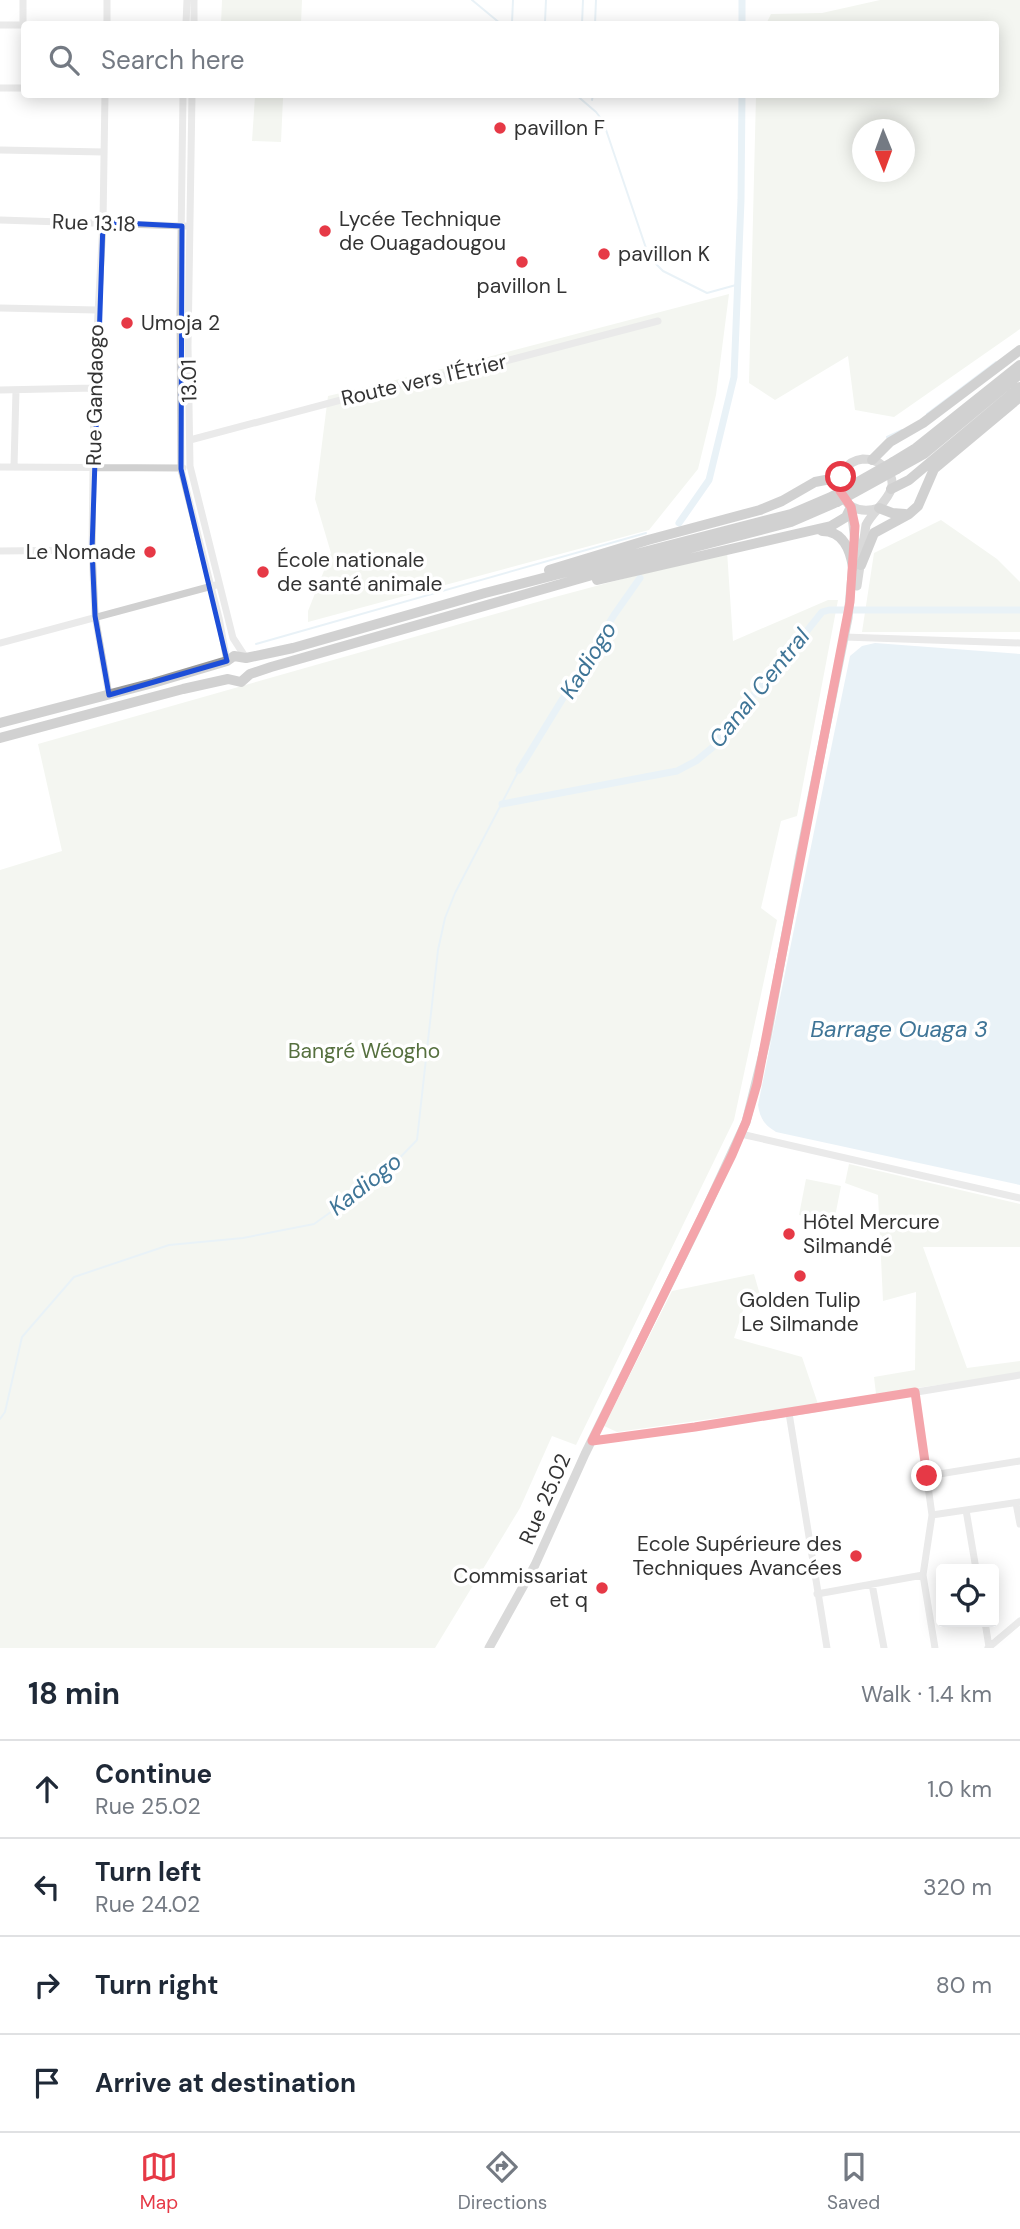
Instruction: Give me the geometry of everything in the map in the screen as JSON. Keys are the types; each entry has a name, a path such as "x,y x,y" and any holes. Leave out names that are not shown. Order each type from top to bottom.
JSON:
{"highway":[{"path":"872,460 890,442 923,424 1020,350"},
{"path":"0,738 183,689 229,680 241,682 250,674 641,561 791,522 895,465 1020,365"},
{"path":"895,465 924,454 1020,374"},
{"path":"891,489 909,480 1020,387"},
{"path":"857,566 874,533 909,514 918,506 934,469 1020,397"},
{"path":"485,593 648,540 760,510 815,482 841,477"},
{"path":"0,723 109,695 227,661 233,656 246,658 293,648 485,593 791,514 835,499"},
{"path":"485,607 804,533 839,522 851,507"},
{"path":"878,508 892,513 909,514"},
{"path":"804,533 828,531 836,534 845,541 857,566"},
{"path":"246,658 251,665 250,674"},
{"path":"227,661 224,671 229,680"}],"main road":[{"path":"872,460 879,463 889,474 889,497 878,508 868,511 851,507 840,491 844,470 856,461 872,460"},
{"name":"Rue 25.02","path":"851,507 857,566"},
{"name":"Rue 25.02","path":"489,1648 535,1565 741,1134 757,1084 767,1037 864,532 870,517 878,508"}],"street":[{"path":"23,0 24,21"},
{"path":"107,0 107,21"},
{"path":"186,21 187,0"},
{"path":"194,0 194,21"},
{"path":"0,25 21,25"},
{"path":"0,88 21,88"},
{"name":"Rue Gandaogo","path":"104,98 103,222 94,388 92,551 95,616 109,695"},
{"name":"13.01","path":"183,98 190,466 215,585 227,661"},
{"name":"13.01","path":"191,98 180,313 181,469 233,638 246,658"},
{"path":"0,150 104,152"},
{"name":"Rue 13.18","path":"0,220 185,226"},
{"path":"0,308 97,310"},
{"name":"Route vers l'Étrier","path":"190,440 658,321"},
{"path":"0,390 94,388"},
{"path":"14,467 16,390"},
{"path":"0,467 181,469 190,466"},
{"path":"0,551 92,551"},
{"path":"0,643 215,585"},
{"path":"844,637 1020,643"},
{"path":"741,1134 1020,1198"},
{"path":"592,1441 789,1413 1020,1375"},
{"path":"915,1392 932,1515 923,1575 935,1648"},
{"path":"789,1413 827,1648"},
{"path":"927,1476 1020,1461"},
{"path":"932,1515 1018,1502 1020,1524"},
{"path":"966,1510 975,1564"},
{"path":"817,1594 923,1575"},
{"path":"872,1584 884,1648"},
{"path":"988,1648 1020,1621"},
{"path":"986,1627 988,1648"}],"highlighted area":[{"path":"103,222 182,226 181,469 227,661 109,695 95,616 92,550"}],"green space":[{"path":"222,0 302,0 301,21 221,21"},
{"path":"880,0 1020,0 1020,329 894,417 855,410 848,356 775,400 749,383 756,98 999,98 999,21 768,21 771,14 822,13"},
{"path":"255,98 283,98 281,142 252,141"},
{"path":"729,294 716,395 698,469 649,530 308,622 308,611 331,553 315,499 328,396"},
{"path":"941,520 997,559 1020,582 1020,632 862,632 874,553"},
{"name":"Bangré Wéogho","path":"727,551 733,641 828,600 838,600 797,816 781,821 761,908 777,920 734,1120 576,1445 552,1436 520,1508 435,1648 0,1648 0,870 62,851 38,744"},
{"path":"849,1164 1020,1204 1020,1247 923,1247 967,1368 1020,1361 1020,1373 876,1394 874,1377 915,1370 916,1292 883,1301 878,1195 845,1183"},
{"path":"806,1179 841,1186 834,1222 799,1215"},
{"path":"754,1274 762,1302 744,1307 734,1338 802,1357 818,1404 617,1432 604,1426 672,1291"}],"water":[{"name":"Barrage Ouaga 3","path":"875,643 1020,654 1020,1185 776,1132 766,1124 759,1110 850,656 862,646"}],"waterway":[{"path":"472,0 497,21"},
{"path":"512,21 513,0"},
{"path":"545,21 546,0"},
{"path":"582,21 583,0"},
{"path":"595,21 596,0"},
{"name":"Kadiogo","path":"742,0 742,21"},
{"path":"580,98 603,121 649,257 663,271 707,293 736,285"},
{"name":"Kadiogo","path":"679,523 709,480 734,377 742,98"},
{"path":"927,414 996,362"},
{"path":"887,437 902,430"},
{"path":"256,644 646,533"},
{"name":"Kadiogo","path":"519,770 614,615 640,578"},
{"name":"Canal Central","path":"502,804 677,771 696,761 713,747 822,612 1020,610"},
{"name":"Kadiogo","path":"0,1419 5,1412 22,1337 74,1277 169,1245 243,1238 314,1224 384,1174 417,1140 438,950 445,918 455,893 519,770"}],"place":[{"name":"pavillon F","path":"500,128"},
{"name":"Lycée Technique de Ouagadougou","path":"325,231"},
{"name":"pavillon K","path":"604,254"},
{"name":"pavillon L","path":"522,262"},
{"name":"Umoja 2","path":"127,323"},
{"name":"Le Nomade","path":"150,552"},
{"name":"École nationale de santé animale","path":"263,572"},
{"name":"Hôtel Mercure Silmandé","path":"789,1234"},
{"name":"Golden Tulip Le Silmande","path":"800,1276"},
{"name":"Ecole Supérieure des Techniques Avancées","path":"856,1556"},
{"name":"Commissariat et q","path":"602,1588"}],"route":[{"path":"841,477 840,491 851,507 855,526 850,602 757,1084 746,1122 732,1155 592,1441 915,1392 927,1476"}]}
